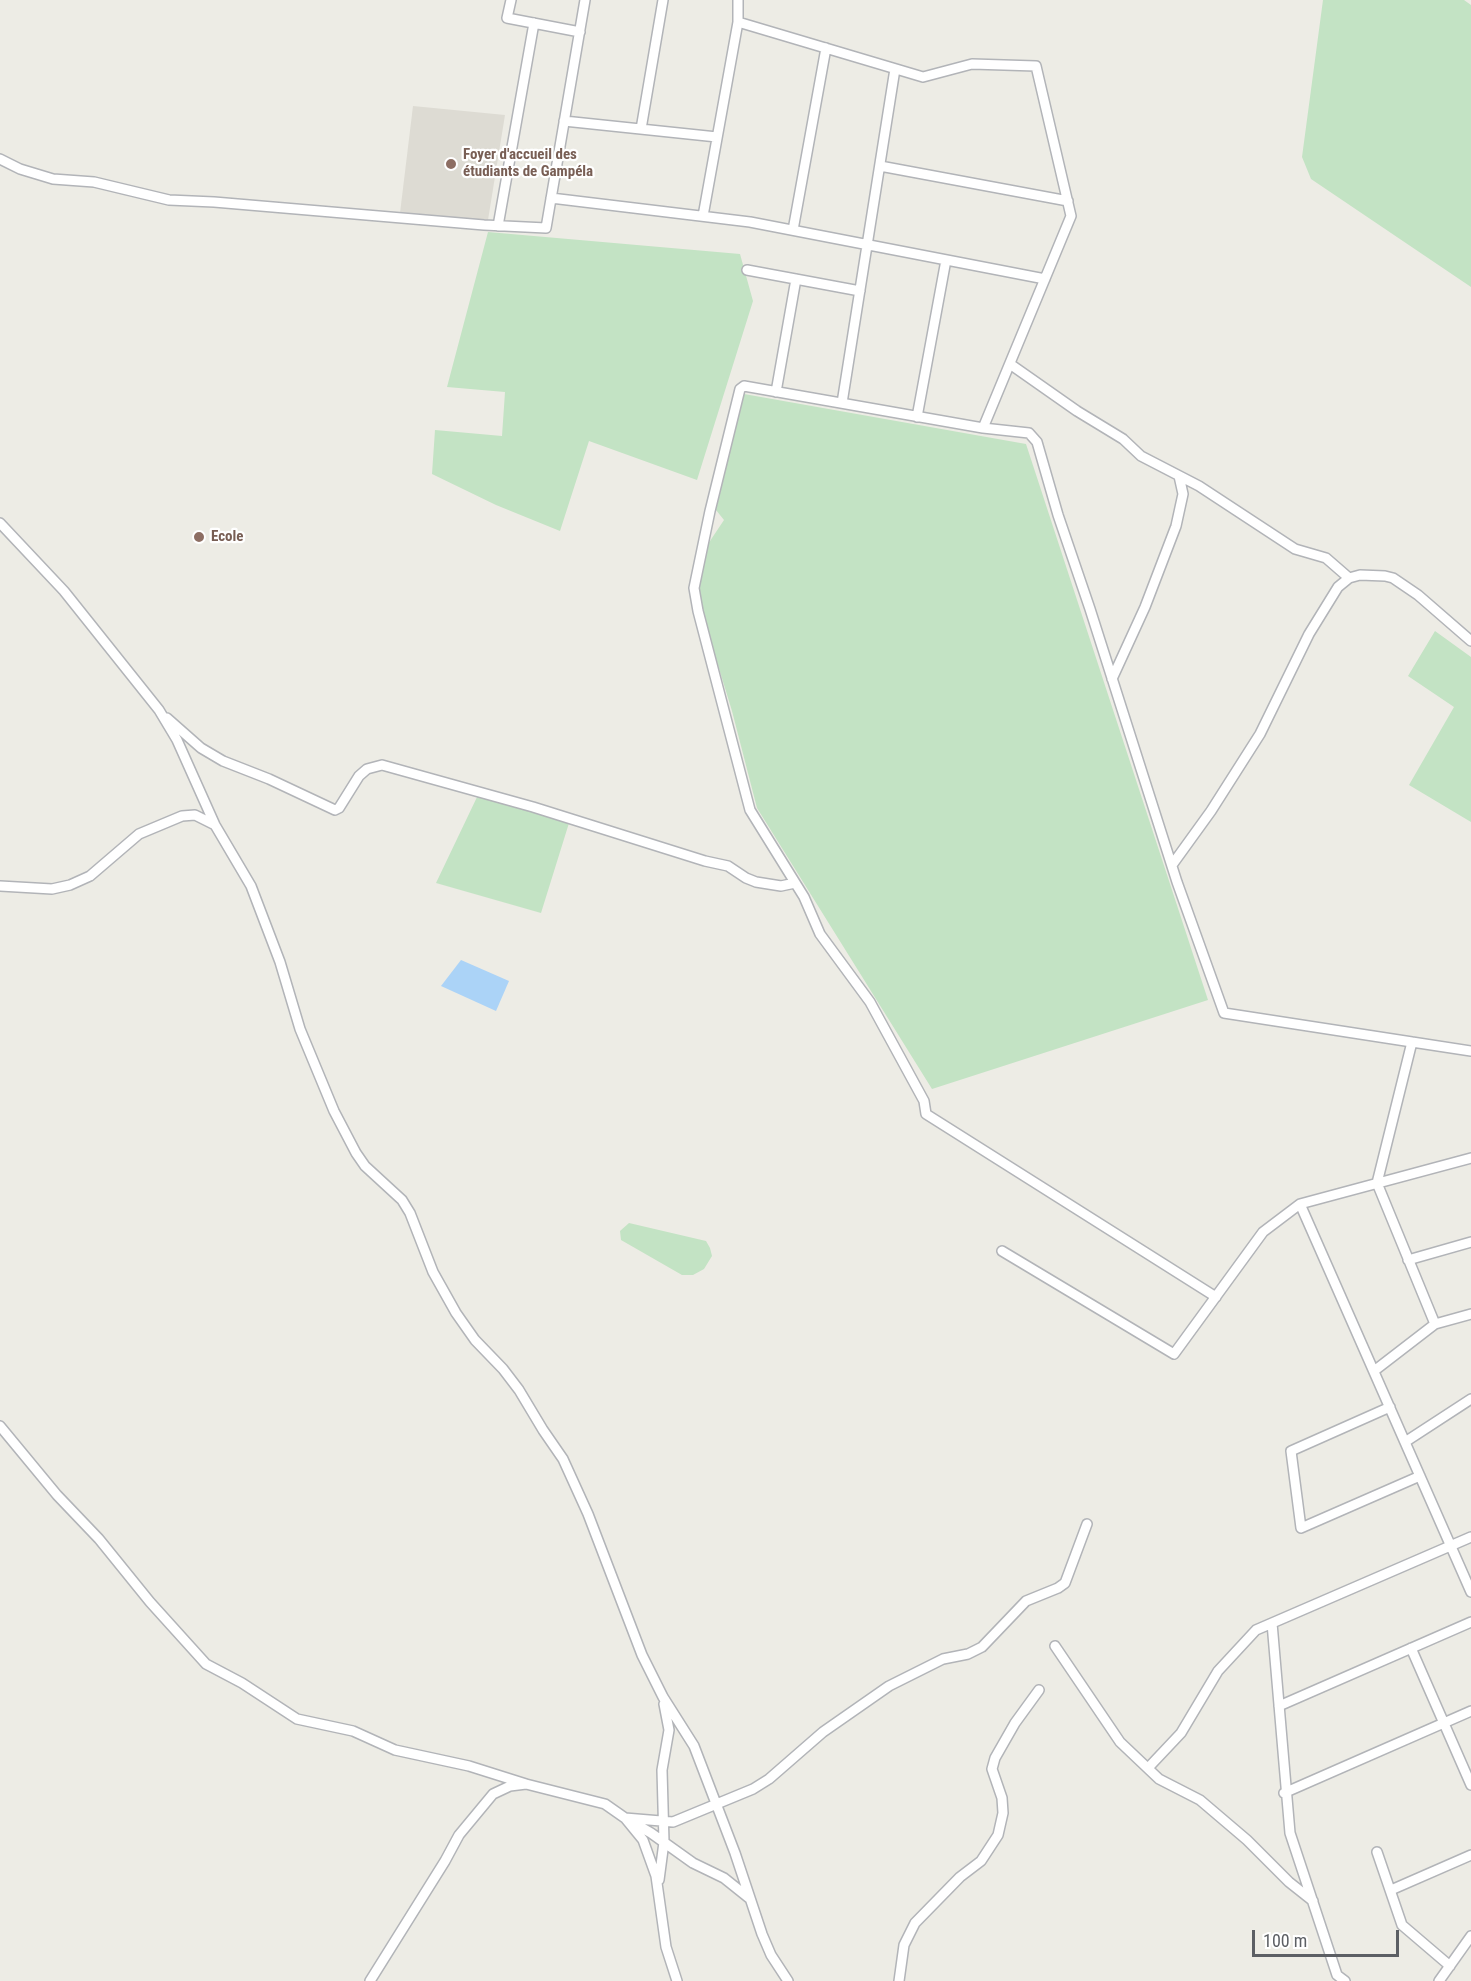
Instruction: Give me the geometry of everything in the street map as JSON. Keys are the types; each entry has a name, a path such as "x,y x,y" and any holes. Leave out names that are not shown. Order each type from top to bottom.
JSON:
{"street":[{"path":"511,0 507,18 580,32"},
{"path":"0,159 20,169 53,179 94,182 169,200 546,228 585,0"},
{"path":"641,129 663,0"},
{"path":"703,216 738,22 738,0"},
{"path":"738,22 923,77 972,64 1036,66 1071,216 983,428"},
{"path":"498,225 534,23"},
{"path":"793,230 826,48"},
{"path":"842,403 895,69"},
{"path":"564,121 717,137"},
{"path":"880,166 1068,201"},
{"path":"551,198 750,222 1045,279"},
{"path":"917,417 946,260"},
{"path":"747,270 860,291"},
{"path":"776,392 796,279"},
{"path":"1010,364 1077,411 1123,439 1141,456 1200,486 1295,549 1326,558 1349,578"},
{"path":"1216,1297 926,1113 924,1101 870,1002 820,934 804,897 750,810 694,588 740,389 744,386 983,428 1029,433 1037,442 1172,865 1224,1013 1471,1051"},
{"path":"1112,679 1145,608 1176,526 1183,494 1179,477"},
{"path":"0,523 64,591 159,710 177,740 215,825 251,886 280,962 300,1029 334,1111 356,1153 365,1166 402,1200 410,1213 433,1272 456,1313 475,1340 503,1369 519,1390 563,1459 591,1523 642,1655 663,1697 694,1746 771,1954 788,1981"},
{"path":"1172,865 1211,811 1260,734 1309,634 1338,587 1349,578 1360,575 1393,578 1418,595 1471,641"},
{"path":"159,710 201,748 223,761 335,810 339,808 359,776 368,769 382,765 533,807 705,861 728,866 756,882 781,886 795,883"},
{"path":"0,886 52,889 70,885 90,876 139,834 172,820 195,815 215,825"},
{"path":"1412,1042 1377,1183 1435,1324"},
{"path":"1002,1251 1174,1354 1263,1232 1300,1204 1471,1158"},
{"path":"1300,1204 1471,1592"},
{"path":"1408,1260 1471,1242"},
{"path":"1374,1371 1435,1324 1471,1314"},
{"path":"1405,1442 1471,1399"},
{"path":"1389,1407 1291,1451 1301,1528 1420,1476"},
{"path":"0,1426 57,1495 99,1539 150,1602 206,1664 242,1683 297,1719 353,1731 396,1750 469,1766 525,1784 605,1804 693,1863 724,1878 749,1898"},
{"path":"625,1818 673,1822 753,1789 769,1779 823,1732 889,1686 943,1659 968,1654 982,1647 1026,1601 1065,1583 1087,1524"},
{"path":"1148,1768 1181,1733 1218,1671 1256,1630 1471,1537"},
{"path":"1279,1706 1471,1622"},
{"path":"1272,1623 1284,1793 1290,1833 1341,1979 1328,1981"},
{"path":"1055,1646 1120,1742 1159,1779 1200,1800 1247,1840 1289,1882 1313,1901"},
{"path":"1411,1648 1471,1785"},
{"path":"899,1981 904,1945 915,1923 960,1877 981,1861 998,1835 1004,1813 1002,1798 992,1769 995,1758 1015,1723 1039,1690"},
{"path":"657,1895 664,1842 662,1770 669,1730 663,1697"},
{"path":"1284,1793 1471,1711"},
{"path":"370,1981 445,1861 459,1834 493,1794 510,1786 525,1784"},
{"path":"625,1818 643,1840 656,1876 666,1947 677,1981"},
{"path":"1377,1851 1402,1925 1450,1966"},
{"path":"1391,1890 1471,1855"},
{"path":"1439,1981 1471,1936"}],"shaded area":[{"name":"Foyer d'accueil des étudiants de Gampéla","path":"413,106 505,115 488,220 400,213"}],"green space":[{"path":"1323,0 1464,0 1471,5 1471,287 1311,179 1302,157"},
{"path":"488,232 740,254 753,301 697,480 589,441 560,531 496,505 432,474 435,430 502,436 505,392 447,387"},
{"path":"744,394 1026,444 1208,1000 932,1089 757,808 732,711 703,616 698,585 708,544 724,520 716,510"},
{"path":"1435,631 1471,657 1471,822 1409,785 1454,707 1408,676"},
{"path":"478,795 569,823 541,913 436,883"},
{"path":"629,1223 706,1241 712,1256 704,1269 693,1275 682,1275 621,1240 620,1231"}],"water":[{"path":"461,960 509,981 496,1011 441,986"}],"place":[{"name":"Foyer d'accueil des étudiants de Gampéla","path":"451,164"},
{"name":"Ecole","path":"199,537"}]}
